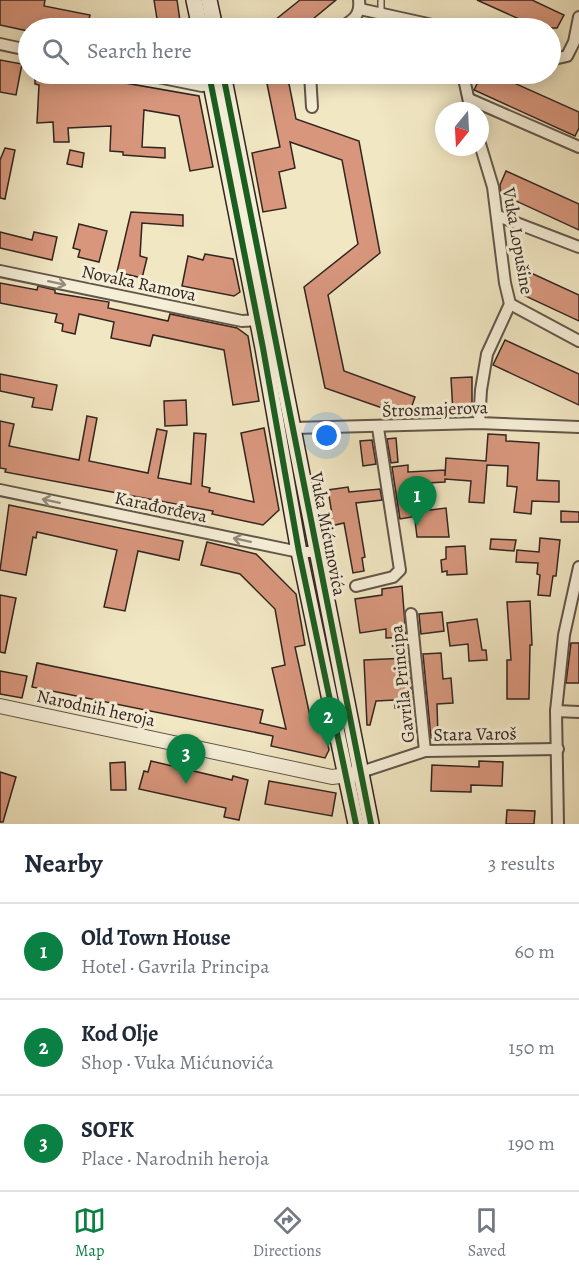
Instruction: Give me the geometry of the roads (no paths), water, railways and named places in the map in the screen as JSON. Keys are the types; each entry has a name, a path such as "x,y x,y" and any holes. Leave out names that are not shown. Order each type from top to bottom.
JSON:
{"main road":[{"path":"194,0 198,18"},
{"path":"209,0 213,18"},
{"name":"Vuka Mićunovića","path":"218,84 265,320 299,552 354,774 371,824"},
{"name":"Vuka Mićunovića","path":"265,320 293,428 316,552 354,774 356,824"}],"street":[{"path":"359,4 381,14 400,18"},
{"path":"561,57 567,56 574,42 579,17"},
{"path":"0,44 18,48"},
{"path":"311,84 312,106"},
{"path":"465,84 470,102"},
{"path":"469,99 579,147"},
{"name":"Vuka Lopušine","path":"483,156 498,216 505,283 510,304 579,341"},
{"path":"498,216 579,247"},
{"name":"Novaka Ramova","path":"0,271 242,321 265,320"},
{"path":"479,423 480,390 487,354 510,304"},
{"name":"Štrosmajerova","path":"293,428 378,428 479,423 579,427"},
{"path":"356,586 393,578 400,570 378,428"},
{"name":"Karađorđeva","path":"0,492 299,552 316,552"},
{"path":"558,824 556,711 564,635 579,567"},
{"name":"Gavrila Principa","path":"411,614 425,751"},
{"name":"Narodnih heroja","path":"0,706 332,777 354,774"},
{"path":"556,711 579,712"},
{"name":"Stara Varoš","path":"354,774 425,751 558,749"}],"lane":[{"path":"381,0 381,14"}],"place":[{"name":"Old Town House","path":"417,526"},
{"name":"Kod Olje","path":"328,747"},
{"name":"SOFK","path":"186,784"}]}
